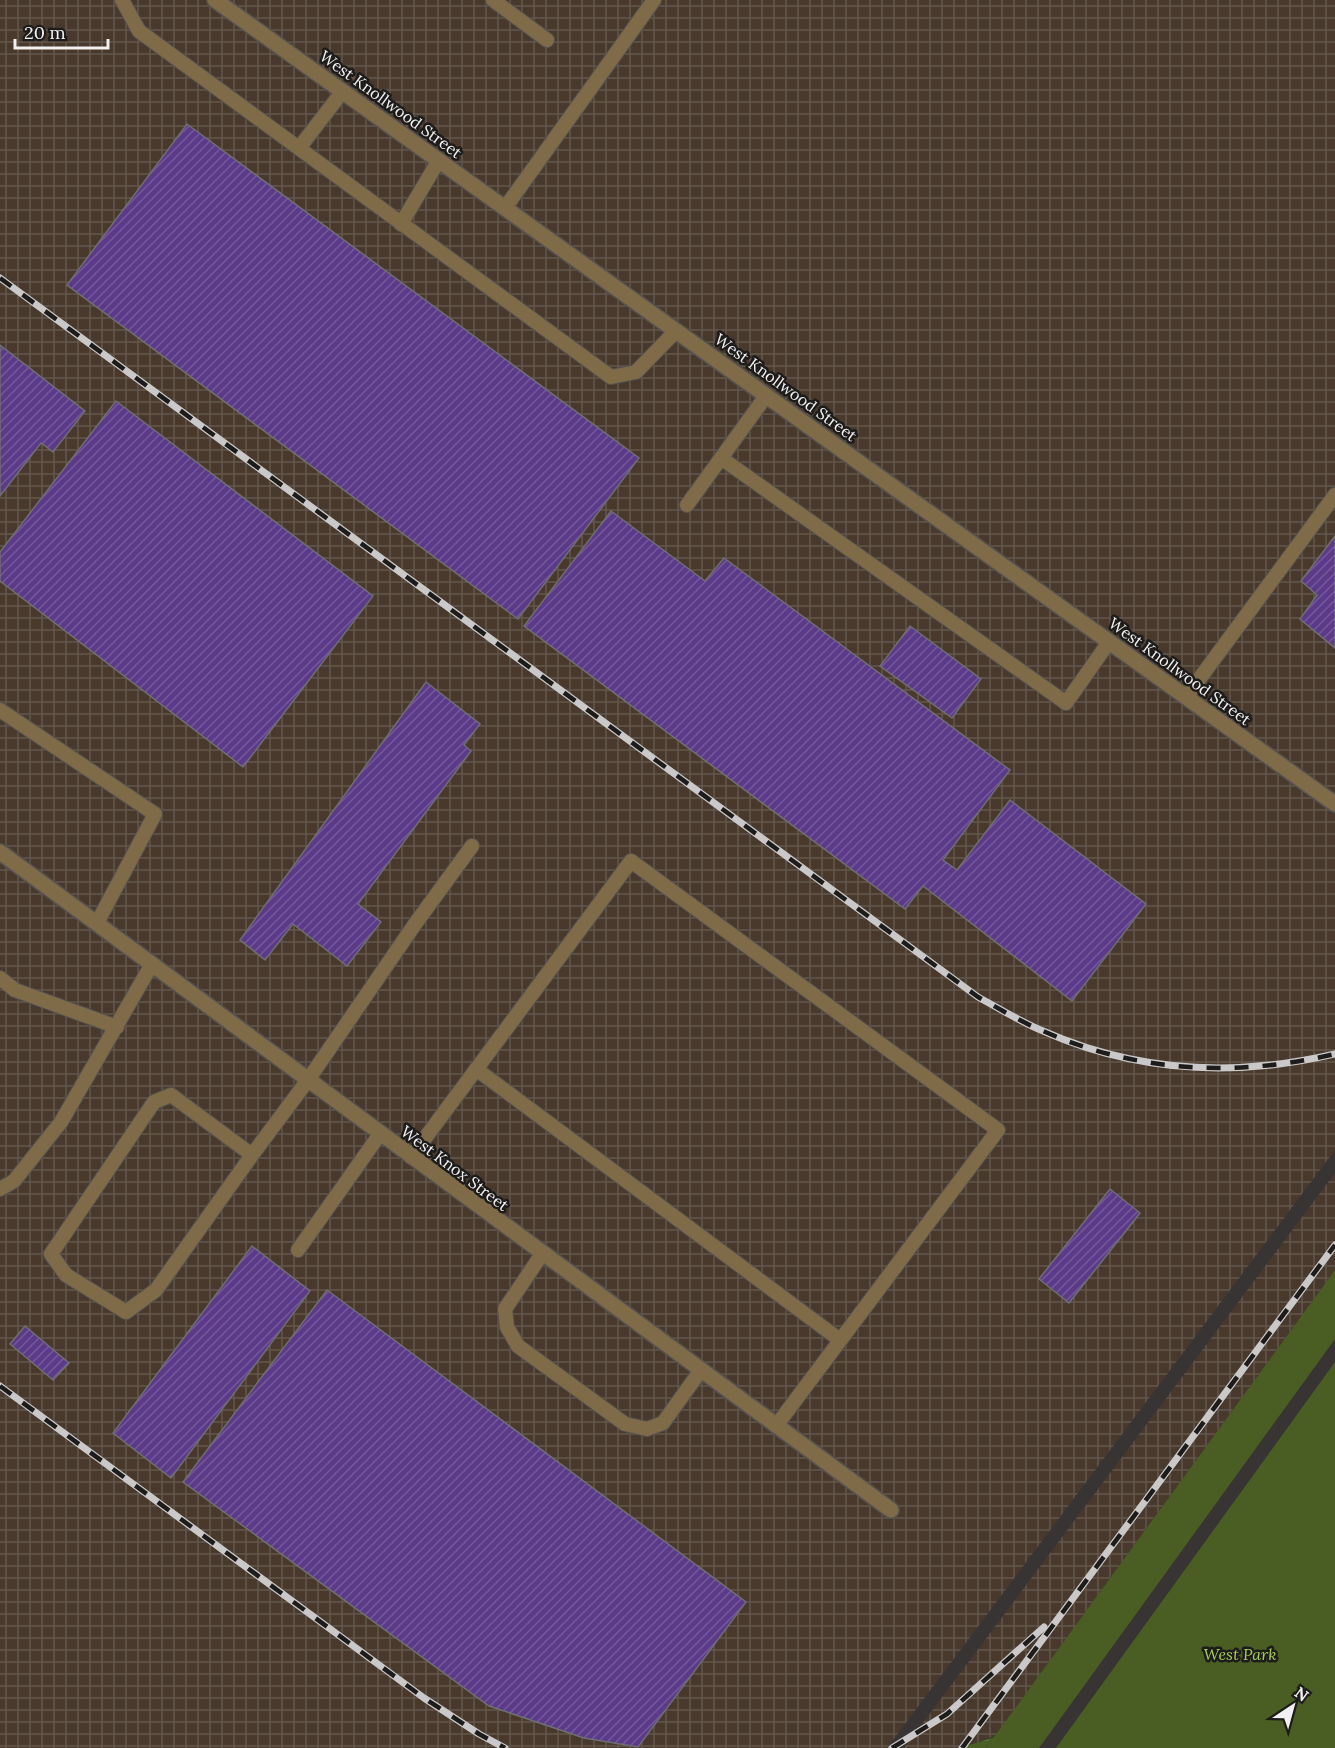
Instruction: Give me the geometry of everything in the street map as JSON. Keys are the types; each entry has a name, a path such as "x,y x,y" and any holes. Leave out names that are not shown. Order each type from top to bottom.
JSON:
{"street":[{"name":"West Knollwood Street","path":"215,0 1335,804"},
{"name":"West Knox Street","path":"0,852 98,922 411,1157 891,1510"}],"lane":[{"path":"122,0 139,31 611,377 636,372 676,331"},
{"path":"493,0 547,40"},
{"path":"505,208 654,0"},
{"path":"299,148 343,91"},
{"path":"401,224 439,160"},
{"path":"687,505 766,396"},
{"path":"722,458 1066,704 1109,642"},
{"path":"1186,697 1335,495"},
{"path":"0,710 155,814 98,922"},
{"path":"252,1155 171,1095 154,1102 51,1254 66,1275 126,1312 156,1290 308,1080 408,933 472,846"},
{"path":"411,1157 631,861 998,1130 776,1426"},
{"path":"0,1189 14,1181 61,1122 152,964"},
{"path":"0,978 15,990 117,1028"},
{"path":"476,1069 840,1340"},
{"path":"298,1250 380,1134"},
{"path":"542,1254 505,1309 507,1327 518,1346 625,1424 647,1429 663,1424 701,1370"}],"shaded area":[{"path":"0,0 1335,0 1335,1150 887,1748 0,1748"},
{"path":"1335,1173 1335,1270 995,1736 959,1748 904,1748"}],"green space":[{"path":"1335,1270 1335,1339 1039,1748 986,1748"},
{"name":"West Park","path":"1335,1362 1335,1748 1056,1748"},
{"path":"995,1737 986,1748 959,1748"}],"building":[{"path":"187,124 639,458 518,619 67,285"},
{"path":"0,345 85,411 53,452 41,443 0,496"},
{"path":"116,401 373,596 243,767 0,581 0,552"},
{"path":"611,511 705,581 724,558 1010,770 943,860 957,870 1010,800 1146,904 1072,1001 923,886 905,909 524,626"},
{"path":"1335,536 1335,648 1300,619 1317,595 1301,581"},
{"path":"910,626 981,679 952,718 880,666"},
{"path":"426,682 480,724 464,745 471,751 358,904 381,922 347,966 293,924 265,960 240,940"},
{"path":"1110,1189 1140,1213 1069,1303 1039,1279"},
{"path":"252,1246 310,1291 171,1478 113,1433"},
{"path":"327,1290 746,1602 638,1747 584,1738 489,1706 183,1482"},
{"path":"25,1326 69,1363 53,1380 10,1344"}],"railway":[{"path":"0,278 978,997 1027,1024 1079,1045 1115,1056 1151,1063 1224,1068 1261,1066 1335,1054"},
{"path":"962,1748 1335,1245"},
{"path":"0,1386 424,1698 505,1748"},
{"path":"892,1748 947,1714 1044,1627"}]}
